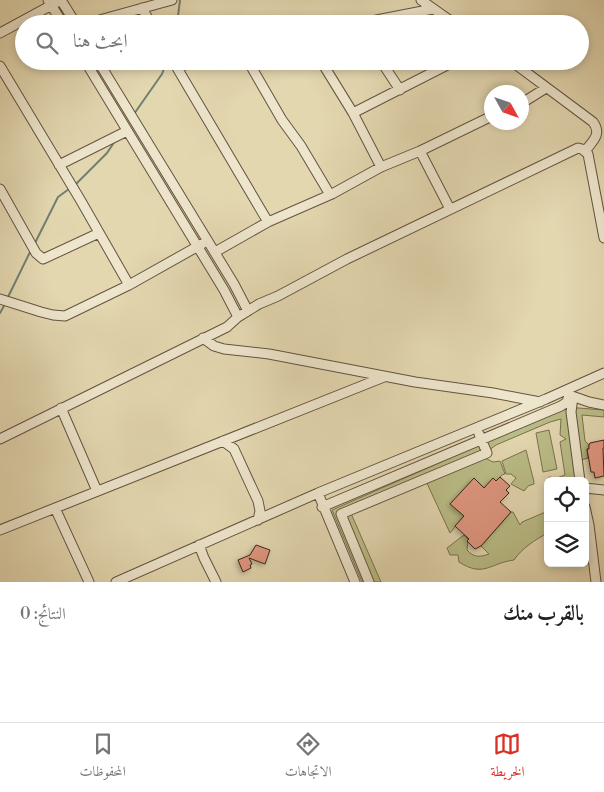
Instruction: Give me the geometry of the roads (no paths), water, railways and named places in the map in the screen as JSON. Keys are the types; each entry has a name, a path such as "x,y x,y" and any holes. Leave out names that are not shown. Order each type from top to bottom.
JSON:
{"street":[{"path":"30,15 50,3 61,0 70,15"},
{"path":"117,15 172,0"},
{"path":"421,0 441,15"},
{"path":"50,3 57,15"},
{"path":"142,8 146,15"},
{"path":"402,15 433,9"},
{"path":"0,33 15,24"},
{"path":"0,66 129,285"},
{"path":"91,70 224,290 238,317"},
{"path":"104,70 215,252 248,311"},
{"path":"179,70 268,222"},
{"path":"253,70 282,120 301,146 329,193 332,194"},
{"path":"327,70 353,113 381,167"},
{"path":"387,70 400,90"},
{"path":"353,113 438,70"},
{"path":"523,70 593,122 598,133 585,152"},
{"path":"529,98 546,88"},
{"path":"215,252 268,222 332,194 381,167 420,151 484,120"},
{"path":"59,166 128,131"},
{"path":"0,439 227,327 248,311 347,259 578,148 588,154 604,238"},
{"path":"420,151 450,209"},
{"path":"0,189 36,253 43,259 99,233"},
{"path":"0,299 47,314 66,316 129,285 208,241"},
{"path":"203,338 214,346 224,349 296,359 384,377 540,402"},
{"path":"116,582 130,579 199,545 318,493 540,402 568,394 604,373"},
{"path":"0,530 384,377"},
{"path":"568,394 604,405"},
{"path":"322,507 561,406 567,402 568,394"},
{"path":"568,394 579,477"},
{"path":"61,408 97,491"},
{"path":"341,514 487,453 477,428"},
{"path":"234,449 239,435"},
{"path":"223,441 234,449 260,506 258,520"},
{"path":"589,488 604,490"},
{"path":"318,493 322,507 355,582"},
{"path":"335,502 369,582"},
{"path":"55,508 89,582"},
{"path":"588,522 596,582"},
{"path":"199,545 216,582"}],"waterway":[{"path":"178,15 180,0"},
{"path":"134,114 164,70"},
{"path":"75,185 107,153 115,141"},
{"path":"35,243 58,197 69,189"},
{"path":"8,297 31,250"},
{"path":"0,313 5,304"}]}
